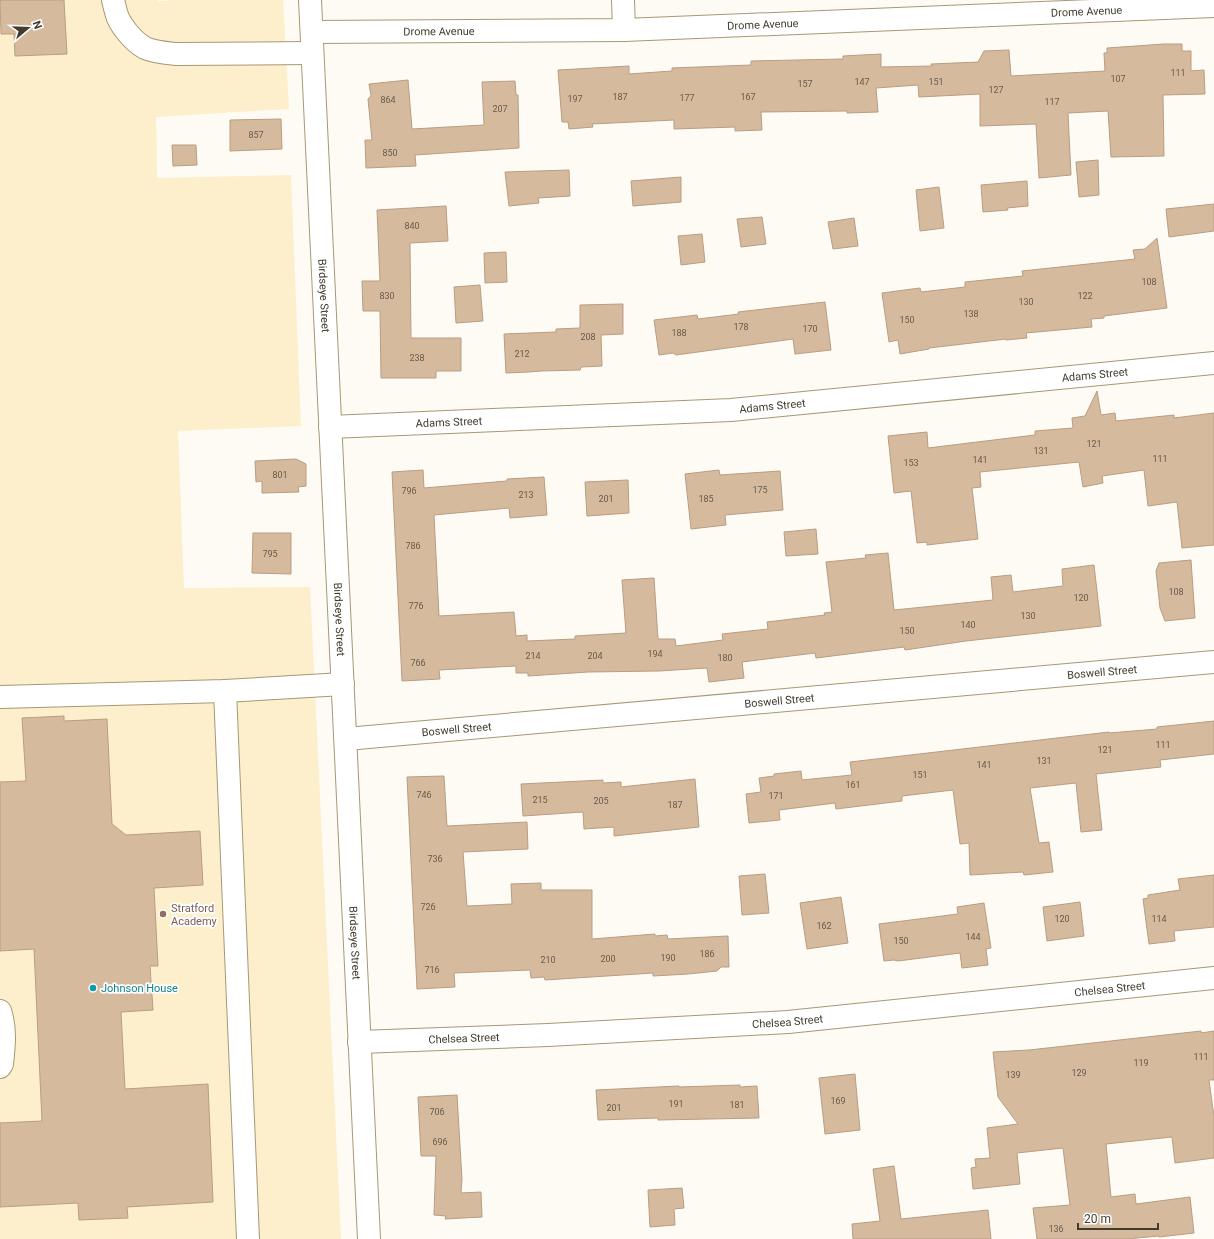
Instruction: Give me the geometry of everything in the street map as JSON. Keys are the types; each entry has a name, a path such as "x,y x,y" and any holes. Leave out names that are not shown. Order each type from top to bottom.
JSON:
{"street":[{"name":"Drome Avenue","path":"114,0 116,14 123,27 133,38 145,48 159,52 176,54 312,42 624,30 929,9 1214,6"},
{"name":"Birdseye Street","path":"310,0 369,1239"},
{"path":"623,0 624,30"},
{"name":"Adams Street","path":"330,427 731,410 1214,363"},
{"name":"Boswell Street","path":"346,739 1214,662"},
{"path":"0,697 225,691 343,684"},
{"path":"225,691 248,1239"},
{"name":"Chelsea Street","path":"359,1042 548,1035 788,1022 1214,978"},
{"path":"0,1011 3,1019 5,1043 2,1064 0,1067"}],"shaded area":[{"name":"Stratford Academy","path":"0,0 283,0 289,109 156,117 157,178 291,175 301,426 178,431 184,588 310,587 341,1239 0,1239"}],"building":[{"path":"0,0 64,0 67,54 15,56 14,34 1,34"},
{"path":"1182,44 1182,51 1191,51 1191,71 1204,70 1205,94 1163,95 1164,156 1111,157 1108,111 1068,113 1071,175 1039,178 1036,124 980,126 980,94 919,97 918,85 876,88 878,112 761,112 762,130 735,131 735,127 674,129 674,120 592,124 593,127 569,129 568,122 562,122 558,70 629,66 629,74 672,71 672,68 751,65 751,61 843,59 843,56 881,54 881,67 932,66 931,64 978,62 984,51 1009,50 1011,76 1105,71 1104,53 1107,53 1107,48"},
{"path":"408,80 412,129 484,125 482,82 515,81 516,95 518,95 519,148 415,155 416,166 366,168 365,140 372,140 368,99 371,96 369,84"},
{"path":"281,119 282,149 230,151 230,120"},
{"path":"172,145 196,145 197,165 173,166"},
{"path":"1098,160 1099,195 1079,197 1076,162"},
{"path":"569,170 570,196 538,198 539,203 509,206 505,172"},
{"path":"681,177 681,202 633,206 631,181"},
{"path":"1027,181 1028,206 1007,208 1008,210 983,212 981,185"},
{"path":"939,187 944,228 920,231 916,190"},
{"path":"1214,204 1214,231 1169,237 1166,209"},
{"path":"446,206 448,241 410,243 411,338 461,338 461,371 436,371 436,378 381,378 380,311 363,311 362,281 380,281 377,210"},
{"path":"762,217 766,244 741,247 737,219"},
{"path":"854,218 858,246 833,249 828,222"},
{"path":"702,234 705,262 681,265 678,236"},
{"path":"1157,238 1167,308 1091,319 1092,327 1026,333 1027,338 929,348 900,354 898,340 889,342 882,293 920,288 921,292 965,287 965,282 1023,276 1022,271 1135,259 1133,250 1145,249"},
{"path":"506,252 507,282 485,283 484,253"},
{"path":"480,285 483,321 456,323 454,287"},
{"path":"825,302 831,350 795,354 793,339 676,355 673,353 659,355 654,320 697,315 698,319 739,314 738,312"},
{"path":"623,304 623,334 601,335 602,366 581,367 580,370 506,373 504,334 556,332 556,329 580,328 580,305"},
{"path":"1097,391 1101,415 1115,413 1116,421 1174,415 1174,418 1214,413 1214,545 1182,548 1177,502 1148,506 1144,470 1102,476 1103,483 1083,487 1079,462 980,472 981,487 972,488 978,539 927,545 927,542 917,543 911,491 894,493 888,436 927,432 928,448 1035,435 1035,431 1073,428 1072,418 1085,416"},
{"path":"296,459 306,464 306,486 298,487 299,492 262,493 262,481 256,482 255,461"},
{"path":"423,470 424,488 507,481 507,479 544,477 547,515 510,518 509,508 434,515 439,616 514,612 516,636 527,635 527,641 575,639 575,636 626,633 622,580 654,578 658,639 675,639 676,646 723,640 722,634 768,629 767,622 825,615 824,613 832,612 826,562 866,558 865,555 888,553 894,610 993,600 991,577 1011,575 1013,592 1063,586 1062,569 1094,565 1101,626 966,641 905,650 904,647 816,658 815,653 742,662 744,678 709,682 707,668 659,671 588,672 528,676 528,673 516,673 516,666 439,670 440,679 402,681 392,472"},
{"path":"719,470 720,475 780,471 783,510 725,515 726,525 691,529 685,474"},
{"path":"628,480 629,513 587,516 585,482"},
{"path":"816,529 818,554 786,556 784,532"},
{"path":"253,533 291,533 291,574 252,573"},
{"path":"1191,560 1195,618 1165,621 1160,608 1156,571 1159,563"},
{"name":"Johnson House","path":"64,716 64,721 107,719 112,824 126,835 200,831 203,885 154,888 158,966 150,966 153,1010 121,1012 125,1089 208,1084 213,1202 127,1207 128,1218 79,1220 78,1203 0,1207 0,1123 42,1121 34,949 0,951 0,782 26,781 22,718"},
{"path":"1214,721 1214,754 1160,760 1161,767 1096,774 1102,830 1081,832 1076,783 1030,788 1039,843 1049,842 1053,872 1024,875 1023,872 970,875 969,843 960,844 953,790 902,796 902,801 836,809 835,803 779,810 780,820 749,823 746,794 761,792 759,778 774,776 774,774 801,771 802,780 852,775 850,762 1109,732 1157,729 1157,727"},
{"path":"444,776 447,826 527,822 528,849 463,852 467,906 512,904 511,884 541,883 541,890 592,890 592,939 655,934 655,936 667,935 668,939 728,936 729,967 721,967 717,971 688,974 653,976 653,973 545,980 544,977 531,978 530,970 454,973 455,987 417,989 407,777"},
{"path":"695,779 699,827 614,836 614,827 584,829 583,812 523,816 521,784 603,780 603,783 621,782 621,787"},
{"path":"765,874 769,913 742,915 739,876"},
{"path":"1214,875 1214,927 1174,931 1175,941 1149,944 1143,899 1148,898 1148,895 1180,890 1178,879"},
{"path":"841,897 848,943 807,949 800,903"},
{"path":"1080,902 1084,936 1047,941 1043,907"},
{"path":"984,903 991,948 986,949 988,965 962,968 960,953 898,961 884,961 879,924 958,914 957,907"},
{"path":"1201,1031 1201,1033 1214,1031 1214,1080 1209,1080 1214,1117 1214,1158 1175,1163 1172,1137 1106,1144 1111,1197 1135,1194 1136,1204 1190,1197 1194,1233 1126,1239 1037,1239 1033,1208 1070,1205 1063,1148 1017,1153 1020,1184 973,1189 971,1168 976,1167 975,1159 990,1158 987,1128 1018,1124 998,1097 993,1052 1029,1050"},
{"path":"855,1074 860,1130 825,1134 819,1078"},
{"path":"740,1085 740,1087 757,1086 759,1118 658,1120 658,1118 598,1120 596,1090"},
{"path":"457,1095 462,1179 461,1193 481,1192 482,1217 445,1219 446,1216 434,1215 436,1156 421,1156 418,1097"},
{"path":"894,1166 901,1219 988,1210 991,1239 853,1239 852,1224 880,1221 873,1169"},
{"path":"682,1188 684,1208 674,1209 675,1225 650,1227 648,1190"}],"place":[{"name":"Stratford Academy","path":"163,914"},
{"name":"Johnson House","path":"93,988"}]}
